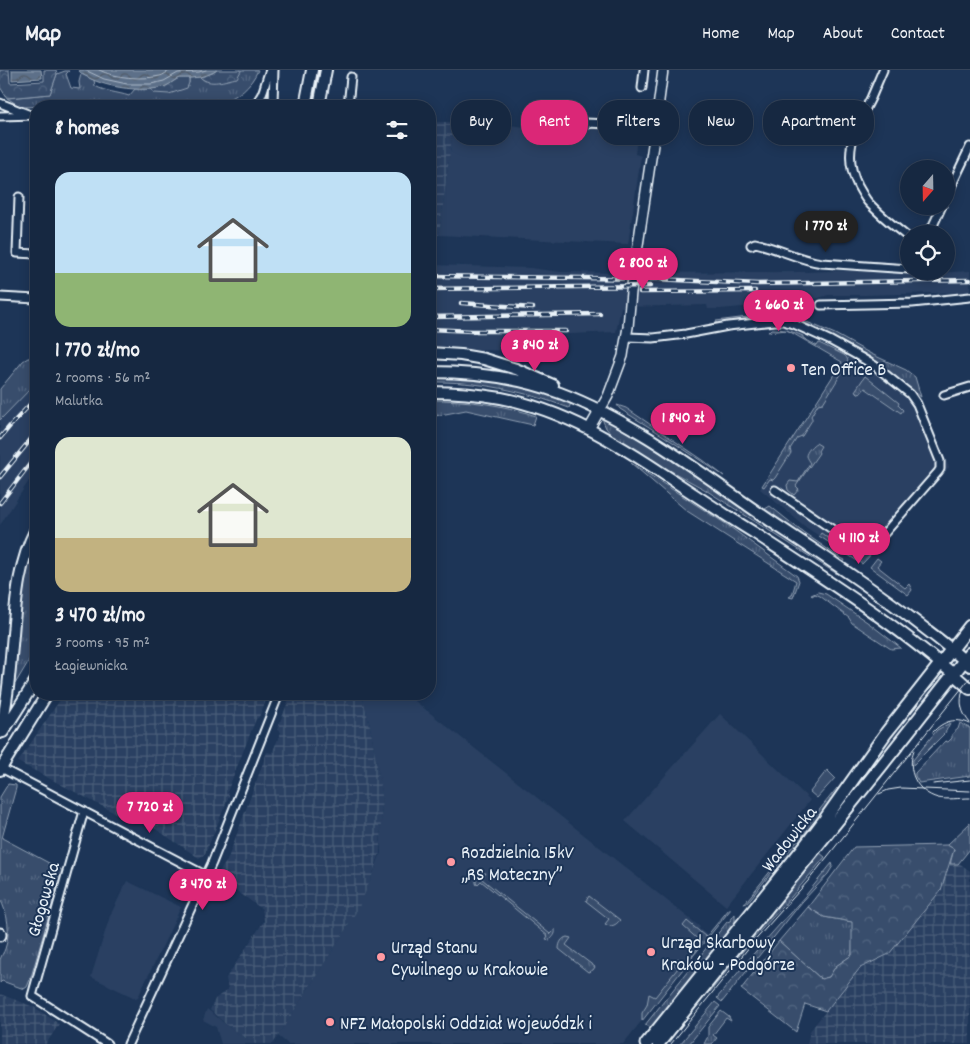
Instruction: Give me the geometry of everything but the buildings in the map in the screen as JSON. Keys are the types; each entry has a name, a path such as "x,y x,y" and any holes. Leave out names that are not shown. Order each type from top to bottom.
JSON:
{"main road":[{"path":"306,100 312,70"},
{"path":"321,100 326,70"},
{"path":"436,353 461,355 500,363 550,383 570,397"},
{"path":"436,372 468,373 540,386 570,397 619,420 666,449 849,573 968,660"},
{"path":"436,392 502,398 545,411 589,429 609,440 868,607 970,689"},
{"path":"0,733 9,687 19,579 30,543"},
{"name":"Wadowicka","path":"646,1044 809,840 886,733 970,626"},
{"name":"Wadowicka","path":"658,1044 953,674 968,660"},
{"path":"0,737 30,690"},
{"path":"1,769 43,700"}],"street":[{"path":"258,100 272,70"},
{"path":"272,70 275,100"},
{"path":"642,88 644,70"},
{"path":"659,100 663,70"},
{"path":"883,70 853,136 850,149 850,164 862,194 900,230"},
{"path":"349,100 352,77"},
{"path":"0,111 0,102 30,113"},
{"path":"0,116 30,115"},
{"path":"589,429 608,396 623,356 653,145"},
{"path":"955,178 970,147"},
{"path":"18,196 17,253 30,254"},
{"path":"752,246 755,243 764,245 813,262 900,268"},
{"path":"0,297 30,299"},
{"path":"821,305 912,303 970,297"},
{"path":"627,337 653,338 728,326 775,321 794,324 846,348 874,366 910,394 917,404 940,461 938,472 874,544 865,548 855,545 775,490"},
{"path":"944,395 970,387"},
{"path":"128,1044 207,876 277,700"},
{"path":"1,769 207,876"},
{"name":"Głogowska","path":"84,811 32,996 107,1044"}],"shaded area":[{"path":"436,122 451,122 451,145 439,235 436,235"},
{"path":"511,125 521,126 521,145 588,145 588,126 598,126 598,145 636,145 635,154 641,156 628,244 439,235 451,145 511,145"},
{"path":"436,265 530,268 560,272 619,273 857,270 900,273 900,280 955,280 955,272 970,271 970,292 828,295 809,301 720,309 708,309 707,305 621,307 616,332 526,336 529,351 436,346"},
{"path":"853,344 906,370 915,377 923,406 949,467 862,564 807,528 760,489"},
{"path":"30,386 30,479 0,525 0,417"},
{"path":"60,700 266,700 259,717 256,719 227,792 229,796 205,854 199,858 138,817 134,823 18,762"},
{"path":"289,700 364,700 382,793 380,853 359,907 273,1044 255,1044 230,1028 210,1010 215,999 228,989 226,978 264,921 262,909 216,876 227,861 267,752 272,753 281,732 277,730"},
{"path":"364,700 414,700 700,927 699,929 709,937 623,1044 288,1044 278,1036 346,929 371,879 381,853 382,793"},
{"path":"720,714 810,800 726,906 625,821"},
{"path":"959,863 970,871 970,1044 807,1044 810,1031 860,968 889,954 941,890 950,864"},
{"path":"127,881 181,907 137,999 91,977 110,916"},
{"path":"0,994 34,1007 59,1024 46,1044 0,1044"},
{"path":"207,1009 230,1028 255,1044 221,1044 216,1027 203,1020"}],"green space":[{"path":"0,70 9,70 10,83 44,81 44,70 56,70 57,74 50,94 7,98 0,87"},
{"path":"217,70 241,71 237,78 218,82 208,82 200,77"},
{"path":"241,70 258,70 248,86 227,100 30,100 30,107 21,107 7,98 50,94 57,74 65,71 69,71 66,74 71,88 80,89 81,74 94,80 95,86 99,88 129,96 135,89 151,89 154,93 189,83 189,78 200,77 205,81"},
{"path":"179,78 189,78 187,88 169,94 154,93 151,89 166,86"},
{"path":"788,312 788,314 835,334 871,354 906,370 915,377 921,397 869,356 800,320 790,317 769,316 716,324 716,321"},
{"path":"771,329 780,329 785,330 768,332"},
{"path":"789,331 803,336 803,338 817,346 819,343 844,355 848,362 823,403 818,404 811,416 812,420 802,436 797,438 790,449 791,453 775,478 773,480 770,479 764,487 762,486 842,362"},
{"path":"30,358 30,389 0,420 0,389 23,361"},
{"path":"865,376 899,403 898,405 903,410 901,413 865,388 860,394 855,391"},
{"path":"436,377 466,377 502,382 538,391 571,403 569,408 501,388 436,382"},
{"path":"436,400 510,408 536,416 533,425 466,410 436,416"},
{"path":"617,405 626,408 724,476 620,409"},
{"path":"603,419 647,444 838,572 837,574 704,489 613,436 606,428"},
{"path":"816,443 821,446 818,451 819,453 796,486 799,489 794,495 788,490 787,485 790,481 798,482 810,463 806,457 807,452"},
{"path":"631,463 726,524 797,576 799,581 793,598 789,597 792,595 796,581 687,511"},
{"path":"770,506 800,530 845,560 844,562 765,509"},
{"path":"821,533 851,554 856,550 868,552 880,545 862,564 819,536"},
{"path":"30,558 30,659 15,684 21,600 25,572"},
{"path":"877,558 881,561 877,566 905,588 909,584 912,590 908,595 870,567"},
{"path":"818,592 826,594 901,648 891,649 852,623 849,618 820,596 811,595"},
{"path":"950,723 945,733 913,765 913,760 937,730"},
{"path":"960,723 970,728 970,776 919,783 915,773 945,741 948,742 952,738 952,734 958,729"},
{"path":"827,770 835,778 817,798 810,792"},
{"path":"8,784 16,785 16,788 2,838 62,870 31,977 27,987 24,989 2,981 0,983 0,960 7,943 8,930 7,917 0,899 0,797"},
{"path":"837,788 839,790 822,813 747,903 744,904"},
{"path":"858,805 820,853 825,857 752,940 710,992 708,989"},
{"path":"970,823 970,849 958,864 950,864 954,849 947,845"},
{"path":"947,845 954,849 941,890 889,954 860,968 826,1011 805,1004 796,1032 741,989 779,941 821,979 829,977 836,966 852,955 852,922 824,917 808,907 854,847"},
{"path":"832,863 833,866 828,874 802,902 722,1002 717,998 806,895"},
{"path":"480,873 486,873 482,879 550,934 555,929 555,934 552,938 550,940 546,939 548,936 481,881 477,885 476,879"},
{"path":"589,896 620,920 613,925 605,924 609,919 586,901"},
{"path":"808,907 824,917 853,922 852,955 836,966 829,977 821,979 779,941"},
{"path":"731,909 685,966 677,959 683,962 688,960 702,943 683,926 687,921 706,937"},
{"path":"735,914 735,925 664,1013 651,1027 645,1025 727,922"},
{"path":"567,937 571,938 566,945 595,967 593,970 588,972 559,949 561,941"},
{"path":"674,962 683,969 642,1021 642,1013 647,1005 649,994 655,997 678,968 673,964"},
{"path":"715,1002 720,1006 689,1044 680,1044"},
{"path":"721,1011 731,1021 726,1018 713,1035 717,1038 712,1044 704,1044 708,1036 708,1027"}],"water":[{"path":"12,70 41,70 42,78 12,80"},
{"path":"78,70 217,70 203,76 179,78 166,86 133,89 95,81"}],"tram line":[{"path":"671,1044 750,946 808,881 970,678"},
{"path":"963,689 962,707 970,723"},
{"path":"933,732 941,725 950,721 970,724"},
{"path":"914,750 911,765 912,772 924,791 938,798 970,798"},
{"path":"933,784 970,780"},
{"path":"879,794 901,788 970,791"}],"railway":[{"path":"436,276 657,279 758,284 970,280"},
{"path":"436,289 650,286"},
{"path":"640,292 755,291"},
{"path":"461,303 533,308"},
{"path":"436,317 600,314"},
{"path":"436,329 566,331"},
{"path":"0,438 30,404"},
{"path":"0,477 30,440"},
{"path":"0,503 30,464"}],"place":[{"name":"Ten Office B","path":"791,368"},
{"name":"Rozdzielnia 15kV „RS Mateczny”","path":"451,862"},
{"name":"Urząd Skarbowy Kraków - Podgórze","path":"651,952"},
{"name":"Urząd Stanu Cywilnego w Krakowie","path":"381,957"},
{"name":"NFZ Małopolski Oddział Wojewódzk i","path":"330,1022"}]}
